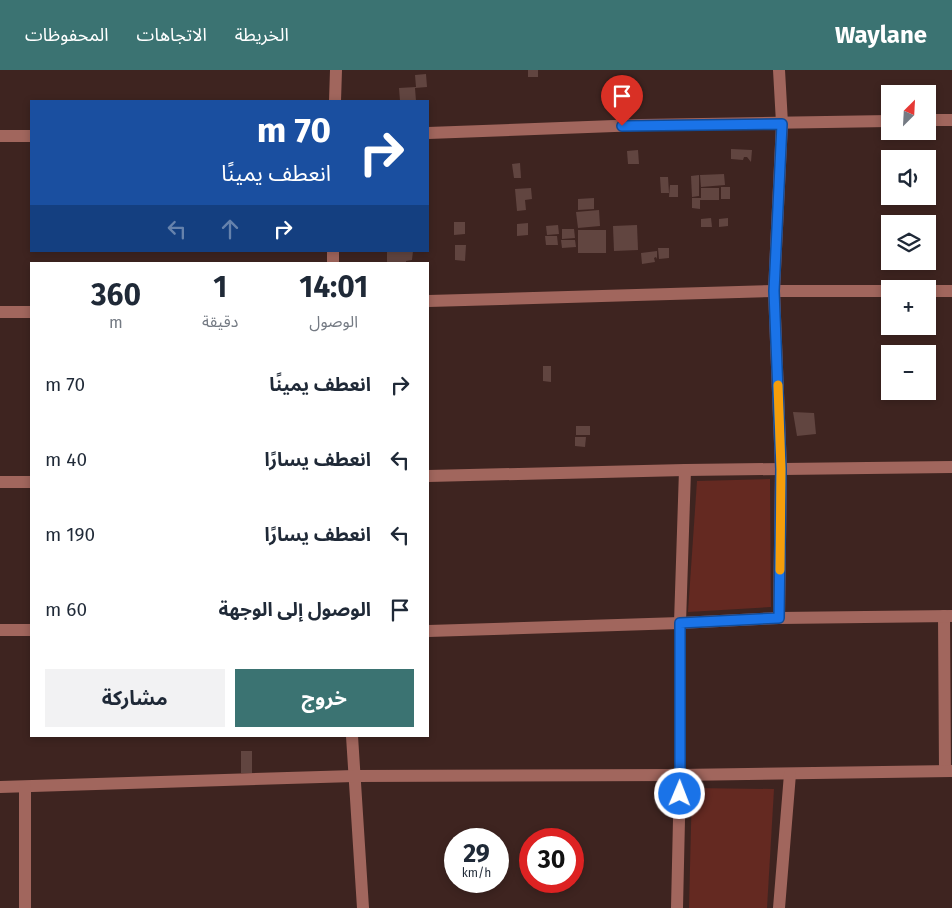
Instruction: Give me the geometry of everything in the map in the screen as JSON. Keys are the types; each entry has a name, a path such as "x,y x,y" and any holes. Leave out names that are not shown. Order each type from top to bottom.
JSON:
{"street":[{"path":"334,100 336,70"},
{"path":"778,70 782,124 774,291 781,469 779,618"},
{"path":"936,120 952,120"},
{"path":"429,133 641,125 881,121"},
{"path":"0,136 30,136"},
{"path":"429,301 774,291 881,291"},
{"path":"936,291 952,291"},
{"path":"0,312 30,312"},
{"path":"429,476 685,470 952,467"},
{"path":"678,908 680,623 685,470"},
{"path":"0,482 30,482"},
{"path":"0,787 354,776 680,775 949,771 948,616 779,618 429,631"},
{"path":"0,630 30,630"},
{"path":"352,737 363,908"},
{"path":"779,908 790,774"},
{"path":"25,787 25,908"}],"shaded area":[{"path":"770,479 771,607 688,612 697,481"},
{"path":"692,788 774,789 767,908 689,908"}],"building":[{"path":"528,70 538,70 538,77 528,77"},
{"path":"426,74 427,87 415,88 416,100 400,100 399,88 416,87 415,75"},
{"path":"731,149 752,150 751,162 747,157 744,157 743,160 731,159"},
{"path":"638,150 639,164 628,164 627,151"},
{"path":"520,163 521,178 514,178 512,164"},
{"path":"724,174 725,185 701,187 700,175"},
{"path":"699,175 699,196 692,197 691,176"},
{"path":"660,177 668,177 669,193 661,193"},
{"path":"670,185 678,185 678,197 669,197"},
{"path":"721,187 730,187 730,199 721,199"},
{"path":"531,188 532,199 525,200 526,210 517,211 515,189"},
{"path":"701,188 719,188 719,200 700,200 700,209 692,208 692,198 701,198"},
{"path":"594,198 594,209 578,210 578,199"},
{"path":"599,210 600,226 578,228 576,212"},
{"path":"711,218 712,227 701,227 701,219"},
{"path":"728,218 728,226 719,227 719,219"},
{"path":"454,222 465,222 465,234 454,235"},
{"path":"528,223 528,235 517,236 517,224"},
{"path":"558,225 559,234 547,235 546,226"},
{"path":"637,225 638,250 614,251 613,226"},
{"path":"562,229 574,229 575,238 562,239"},
{"path":"578,230 606,230 606,253 578,253"},
{"path":"545,236 557,236 558,245 546,245"},
{"path":"561,240 575,240 576,247 562,248"},
{"path":"455,245 466,245 465,261 455,260"},
{"path":"658,248 669,248 669,258 659,259"},
{"path":"657,251 657,259 656,257 654,258 655,262 642,264 641,253"},
{"path":"387,252 413,252 412,260 406,262 387,262"},
{"path":"543,366 551,366 551,382 543,381"},
{"path":"793,412 814,413 816,434 797,436"},
{"path":"576,426 590,426 590,435 576,435"},
{"path":"575,437 586,437 585,447 575,446"},
{"path":"241,751 252,751 252,773 241,773"}],"slow traffic":[{"path":"778,385 781,469 780,570"}],"route":[{"path":"622,126 782,124 774,291 781,469 779,618 680,623 680,794"}]}
